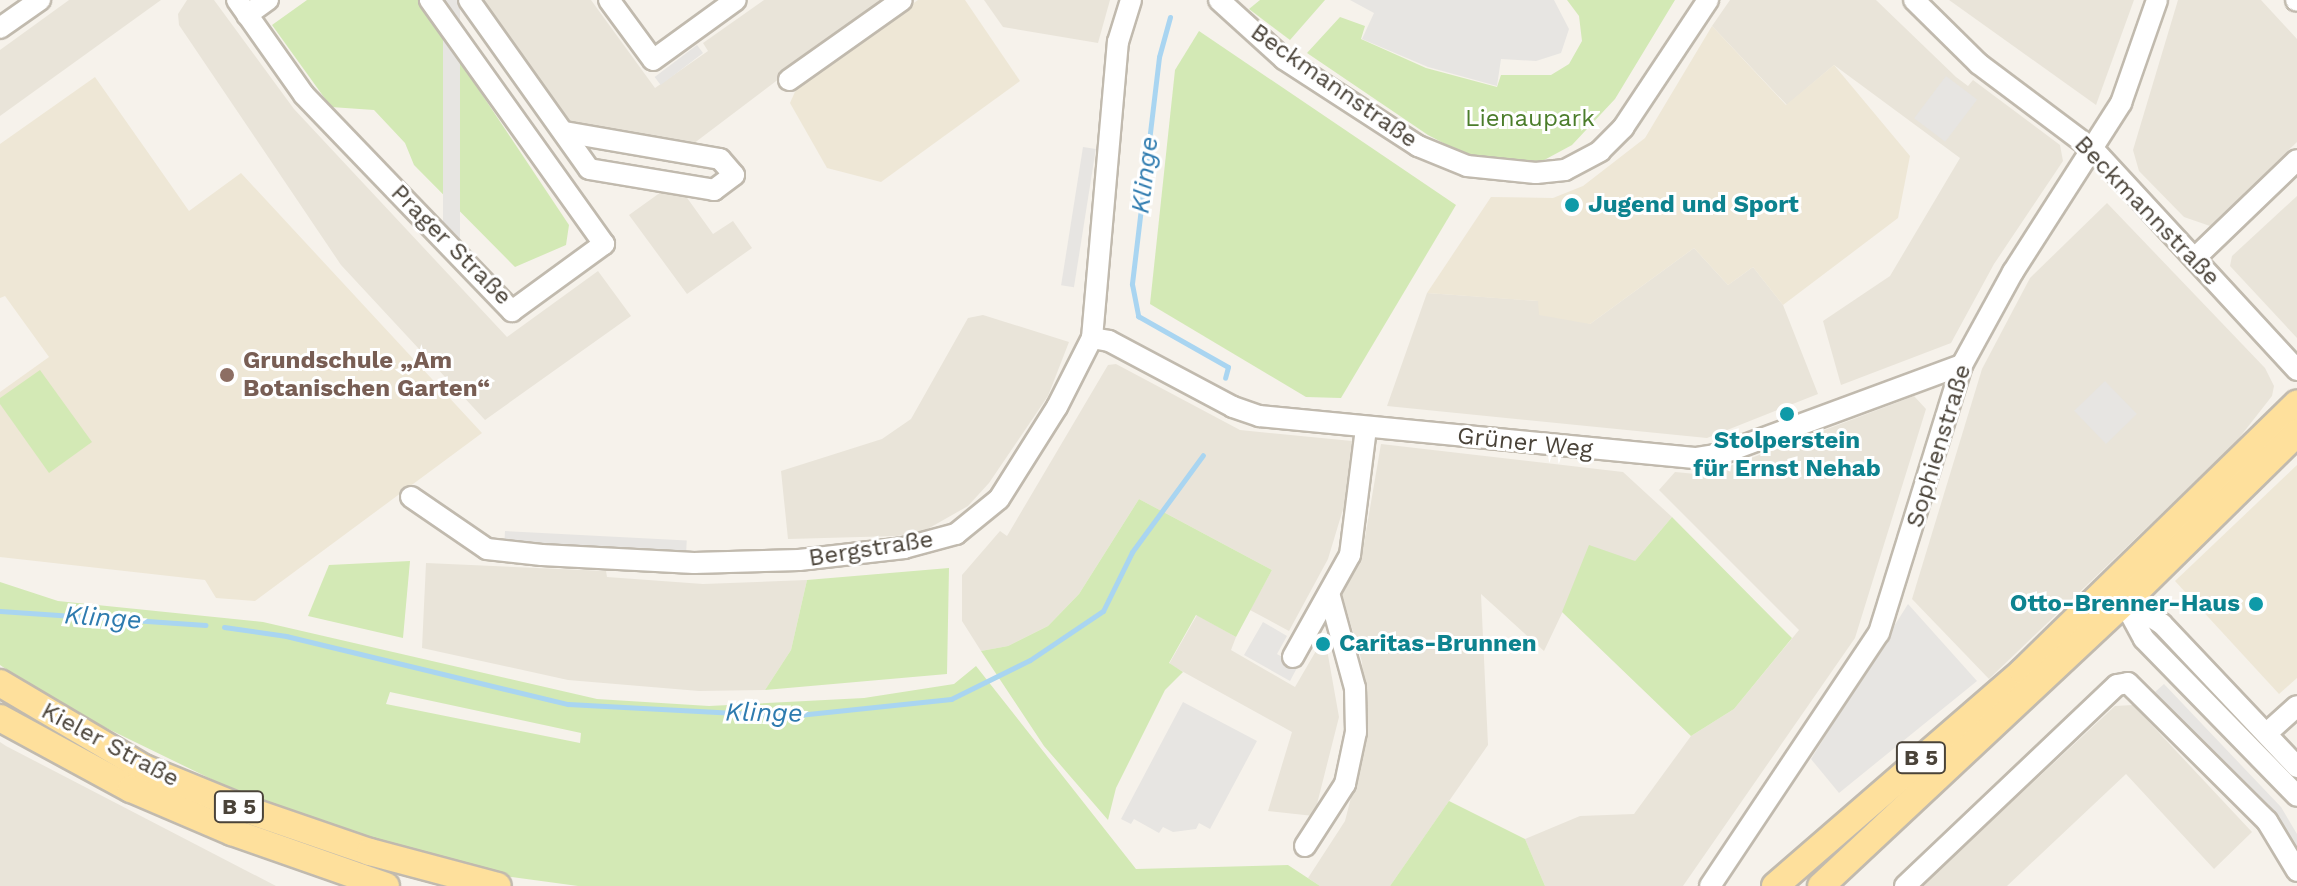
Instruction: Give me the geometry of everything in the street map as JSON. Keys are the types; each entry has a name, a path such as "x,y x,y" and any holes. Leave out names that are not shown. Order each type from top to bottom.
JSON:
{"main road":[{"name":"B 5","path":"1775,886 2120,594 2297,404"},
{"name":"B 5","path":"1821,886 2120,594 2297,433"},
{"name":"Kieler Straße","path":"0,683 144,768 239,807 370,852 498,886"},
{"name":"Kieler Straße","path":"0,718 131,789 232,832 386,886"}],"street":[{"path":"0,28 40,0"},
{"name":"Prager Straße","path":"268,0 242,8 304,95 512,311 604,244 430,0"},
{"path":"469,0 589,169 714,190 734,175 720,159 563,132"},
{"path":"609,0 653,60 736,0"},
{"path":"789,80 902,0"},
{"name":"Bergstraße","path":"411,497 487,549 694,563 799,560 904,548 956,534 999,499 1057,407 1092,338 1116,58 1131,0"},
{"name":"Beckmannstraße","path":"1219,0 1284,59 1418,146 1467,166 1536,173 1565,170 1600,151 1623,128 1708,0"},
{"name":"Beckmannstraße","path":"1914,0 1979,64 2095,151 2297,370"},
{"name":"Sophienstraße","path":"1710,886 1840,698 1887,616 1962,365 2013,272 2095,151 2127,89 2157,0"},
{"path":"2195,258 2297,160"},
{"name":"Grüner Weg","path":"1092,338 1109,341 1233,407 1259,416 1697,458 1721,454 1962,365"},
{"path":"1293,657 1350,555 1366,428"},
{"path":"1305,846 1345,784 1356,732 1355,688 1329,593"},
{"path":"2120,594 2162,624 2297,767"},
{"path":"2120,594 2144,639 2297,796"},
{"path":"1905,886 2117,685 2128,683 2267,821 2297,871"},
{"path":"2267,733 2297,706"}],"shaded area":[{"path":"69,0 161,0 0,116 0,50"},
{"path":"187,0 214,0 294,109 507,337 598,271 631,316 485,420 341,265 179,25 178,14"},
{"path":"443,0 460,0 460,256 443,256"},
{"path":"481,0 591,0 655,88 708,51 703,43 764,0 883,0 689,147 571,126"},
{"path":"918,0 965,0 1020,81 881,182 827,168 790,103 798,85"},
{"path":"984,0 1110,0 1098,43 1003,27"},
{"path":"1350,0 1554,0 1569,29 1561,53 1536,61 1501,59 1497,86 1428,67 1362,39 1374,13"},
{"path":"1730,0 1876,0 1956,77 1968,86 1973,80 2060,145 2063,161 1994,264 1951,343 1841,385 1823,321 1890,276 1960,158 1834,65 1787,105 1712,26"},
{"path":"1949,0 2134,0 2096,105"},
{"path":"2178,0 2261,0 2297,39 2297,142 2210,226 2184,217 2139,171 2133,150"},
{"path":"1712,26 1786,105 1834,65 1910,156 1898,218 1783,305 1753,267 1728,285 1694,248 1590,324 1539,315 1538,301 1427,293 1491,197 1553,198 1583,186 1645,138"},
{"path":"697,45 703,53 661,85 655,77"},
{"path":"1946,76 1977,99 1945,142 1914,118"},
{"name":"Grundschule „Am Botanischen Garten“","path":"95,77 189,211 241,173 482,433 255,601 216,598 205,580 0,557 0,392 49,357 5,296 0,298 0,144"},
{"path":"1083,147 1096,149 1074,287 1061,285"},
{"path":"668,187 680,188 713,234 733,221 752,248 687,294 629,215"},
{"path":"2297,196 2297,338 2230,266 2232,256"},
{"path":"2107,203 2265,368 2274,386 2272,396 2236,442 1989,679 1912,599 1982,369 2030,278"},
{"path":"1694,248 1728,285 1753,267 1783,305 1818,394 1707,438 1387,406 1427,293 1539,301 1590,324"},
{"path":"983,315 1069,342 1048,396 989,483 968,506 924,531 897,536 788,539 781,471 882,439 911,419 968,318"},
{"path":"1116,364 1240,430 1352,441 1344,506 1328,559 1289,631 1250,610 1272,570 1139,499 1079,594 1048,626 1008,646 981,651 962,621 962,575 1000,531 1007,536 1108,365"},
{"path":"2105,381 2137,414 2106,444 2074,411"},
{"path":"1914,396 1926,409 1855,638 1683,886 1545,886 1525,839 1580,816 1634,814 1691,736 1734,709 1799,630 1659,490 1675,472 1706,475"},
{"path":"1381,444 1623,472 1672,517 1635,561 1573,590 1544,651 1481,594 1488,745 1390,886 1320,886 1308,878 1345,821 1367,735 1362,662 1342,595 1362,555"},
{"path":"2297,465 2297,678 2279,694 2175,581"},
{"path":"505,531 687,541 686,552 504,542"},
{"path":"426,563 606,571 607,577 703,584 807,580 791,650 765,690 699,691 568,680 422,648"},
{"path":"1908,604 1977,681 1839,793 1811,759"},
{"path":"1197,615 1236,637 1231,650 1295,687 1320,644 1326,644 1339,717 1314,816 1268,811 1292,732 1169,664"},
{"path":"1263,622 1287,636 1277,654 1298,666 1290,681 1244,655"},
{"path":"2164,684 2281,807 2297,834 2297,856 2272,815 2155,692"},
{"path":"1183,702 1257,741 1210,829 1199,823 1196,829 1173,832 1163,827 1159,833 1134,819 1131,824 1121,819"},
{"path":"2133,705 2252,832 2214,869 2126,774 2007,886 1922,886 2115,706"},
{"path":"0,742 6,746 276,886 0,886"}],"green space":[{"path":"307,0 419,0 569,225 566,245 515,267 414,165 405,143 374,110 331,107 272,25"},
{"path":"1260,0 1325,0 1290,40 1249,9"},
{"name":"Lienaupark","path":"1567,0 1675,0 1615,99 1572,145 1535,165 1470,157 1428,135 1307,53 1340,17 1365,26 1361,39 1426,68 1497,87 1501,75 1551,75 1569,64 1582,41 1579,16"},
{"path":"1199,31 1456,205 1341,398 1306,397 1150,304 1175,70"},
{"path":"40,370 92,442 49,473 0,404 0,398"},
{"path":"1139,499 1272,570 1236,637 1196,615 1169,663 1183,672 1165,690 1116,788 1108,820 1044,746 981,651 1008,646 1048,626 1079,594"},
{"path":"1672,517 1792,638 1734,709 1691,736 1562,612 1589,545 1635,561"},
{"path":"410,561 403,638 308,616 329,565"},
{"path":"949,568 947,674 765,690 791,650 807,580"},
{"path":"0,582 58,601 263,622 597,699 709,706 864,698 954,684 976,666 1136,869 1288,865 1320,886 578,886 504,876 366,841 246,796 61,706 0,665","holes":["390,692 581,733 580,743 386,704"]},
{"path":"1449,801 1525,839 1545,886 1390,886"}],"waterway":[{"name":"Klinge","path":"1170,17 1159,57 1132,284 1138,316 1228,367 1225,378"},
{"name":"Klinge","path":"224,627 286,636 568,704 789,716 951,699 1030,660 1103,611 1132,552 1203,455"},
{"name":"Klinge","path":"0,611 206,625"}],"place":[{"name":"Jugend und Sport","path":"1572,205"},
{"name":"Grundschule „Am Botanischen Garten“","path":"227,375"},
{"name":"Stolperstein für Ernst Nehab","path":"1787,414"},
{"name":"Otto-Brenner-Haus","path":"2256,604"},
{"name":"Caritas-Brunnen","path":"1323,644"}]}
